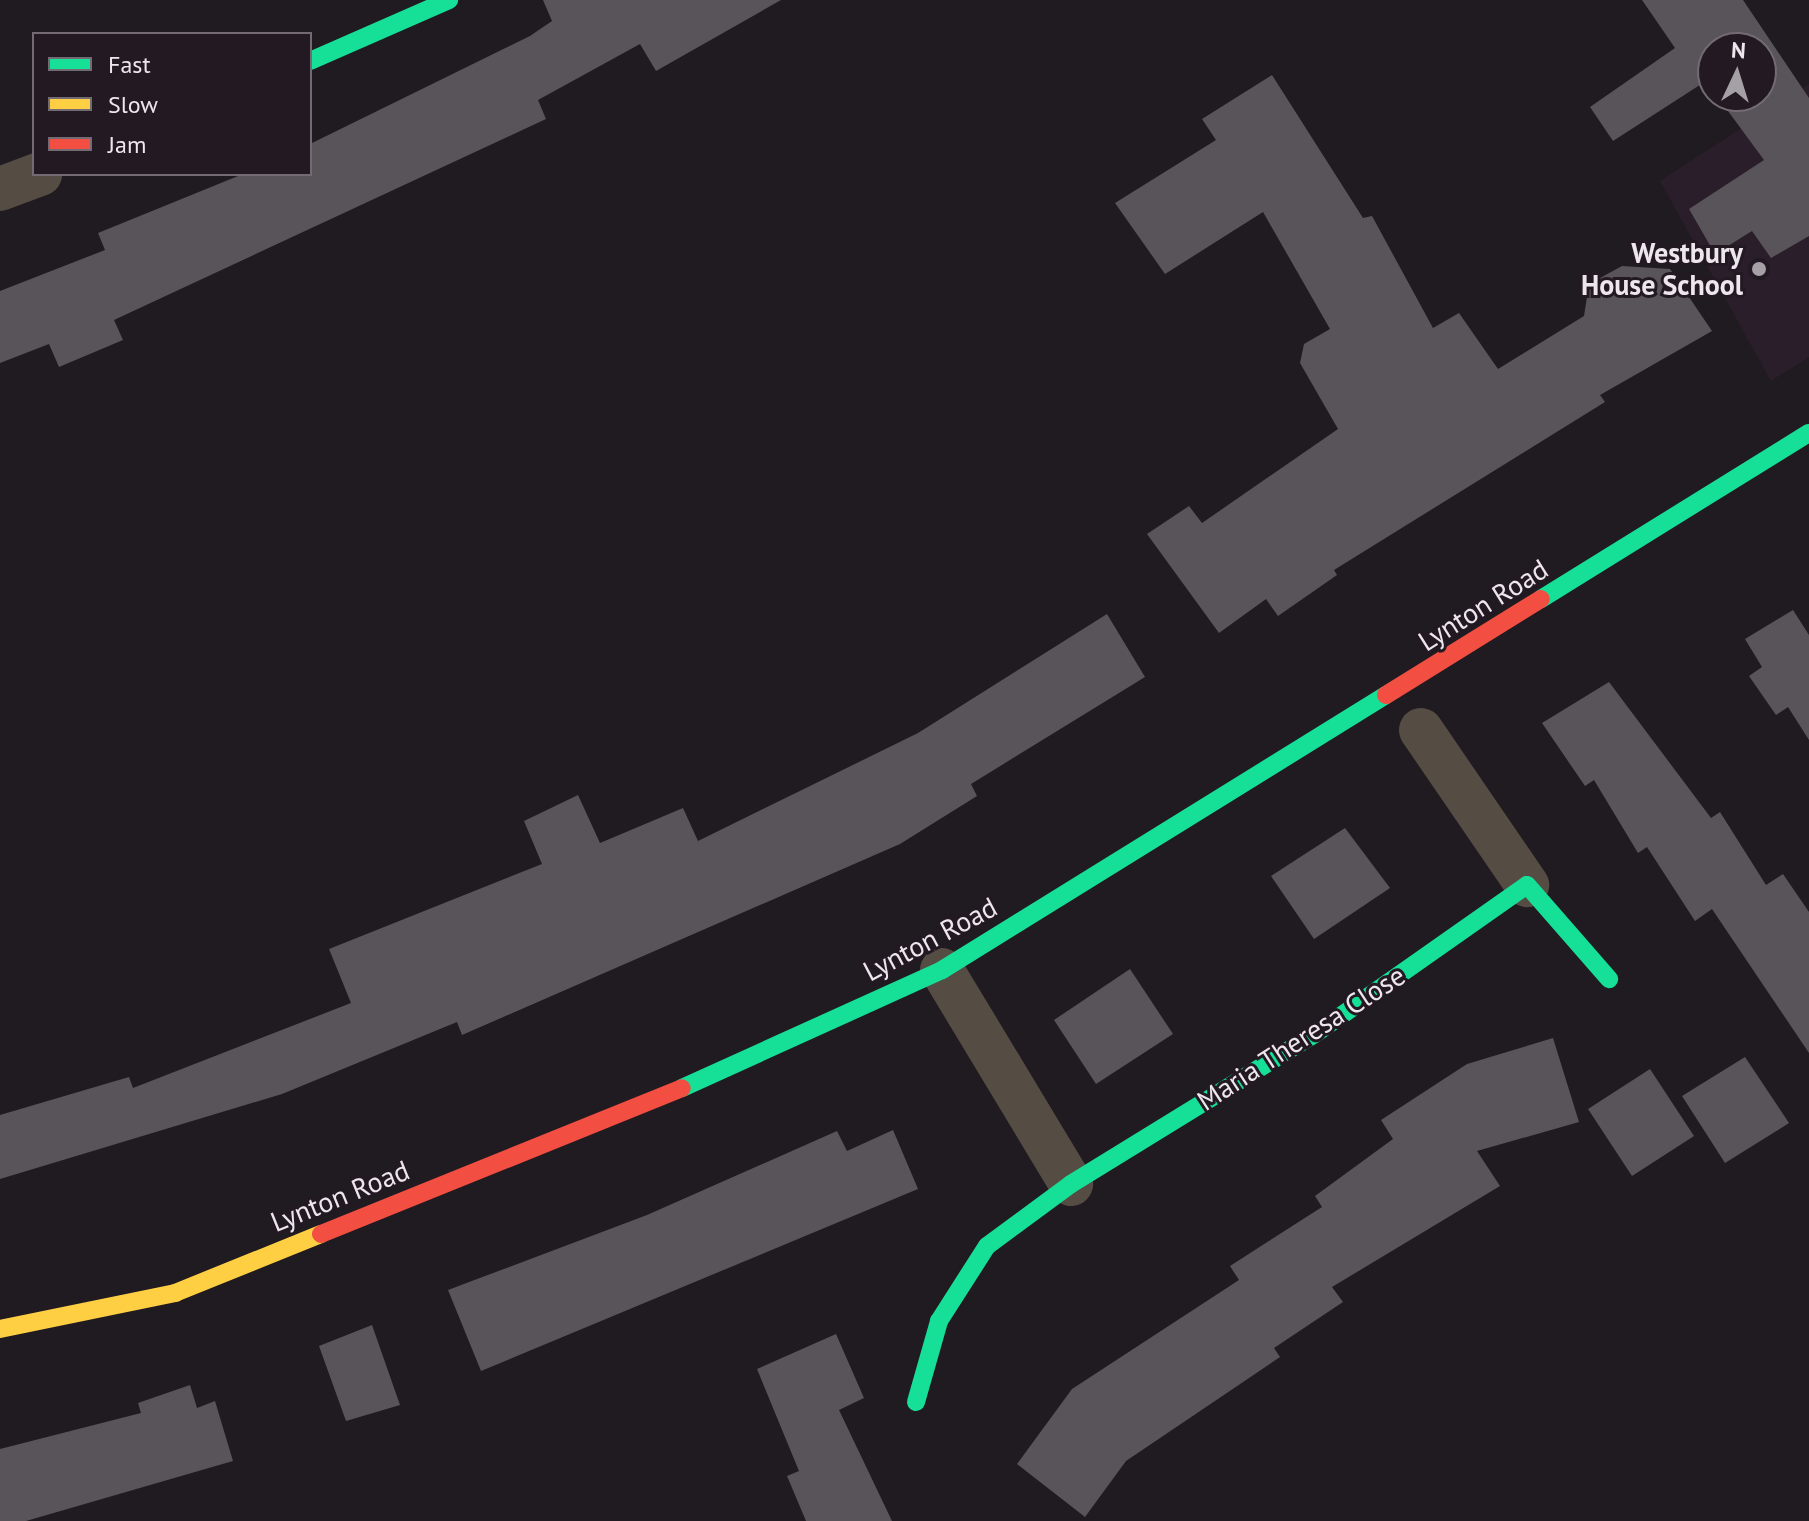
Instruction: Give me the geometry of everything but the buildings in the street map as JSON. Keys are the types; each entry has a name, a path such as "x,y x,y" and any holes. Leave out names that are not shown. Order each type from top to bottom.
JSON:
{"street":[{"path":"312,60 449,0"},
{"path":"0,189 35,176"},
{"name":"Lynton Road","path":"0,1329 175,1293 765,1054 942,970 1809,433"},
{"path":"1421,730 1527,885 1609,979"},
{"name":"Maria Theresa Close","path":"916,1402 939,1321 987,1246 1071,1184 1315,1034 1527,885"},
{"path":"942,970 1071,1184"}],"shaded area":[{"name":"Westbury House School","path":"1809,84 1809,357 1771,381 1660,181 1766,112 1777,112 1777,105"}],"traffic: fast":[{"path":"312,60 449,0"},
{"path":"1541,599 1809,433"},
{"path":"682,1088 942,970 1386,695"},
{"path":"916,1402 939,1321 987,1246 1071,1184 1315,1034 1527,885 1609,979"}],"traffic: slow":[{"path":"0,1329 175,1293 321,1234"}],"traffic: jam":[{"path":"1386,695 1541,599"},
{"path":"321,1234 682,1088"}],"place":[{"name":"Westbury House School","path":"1759,269"}]}
